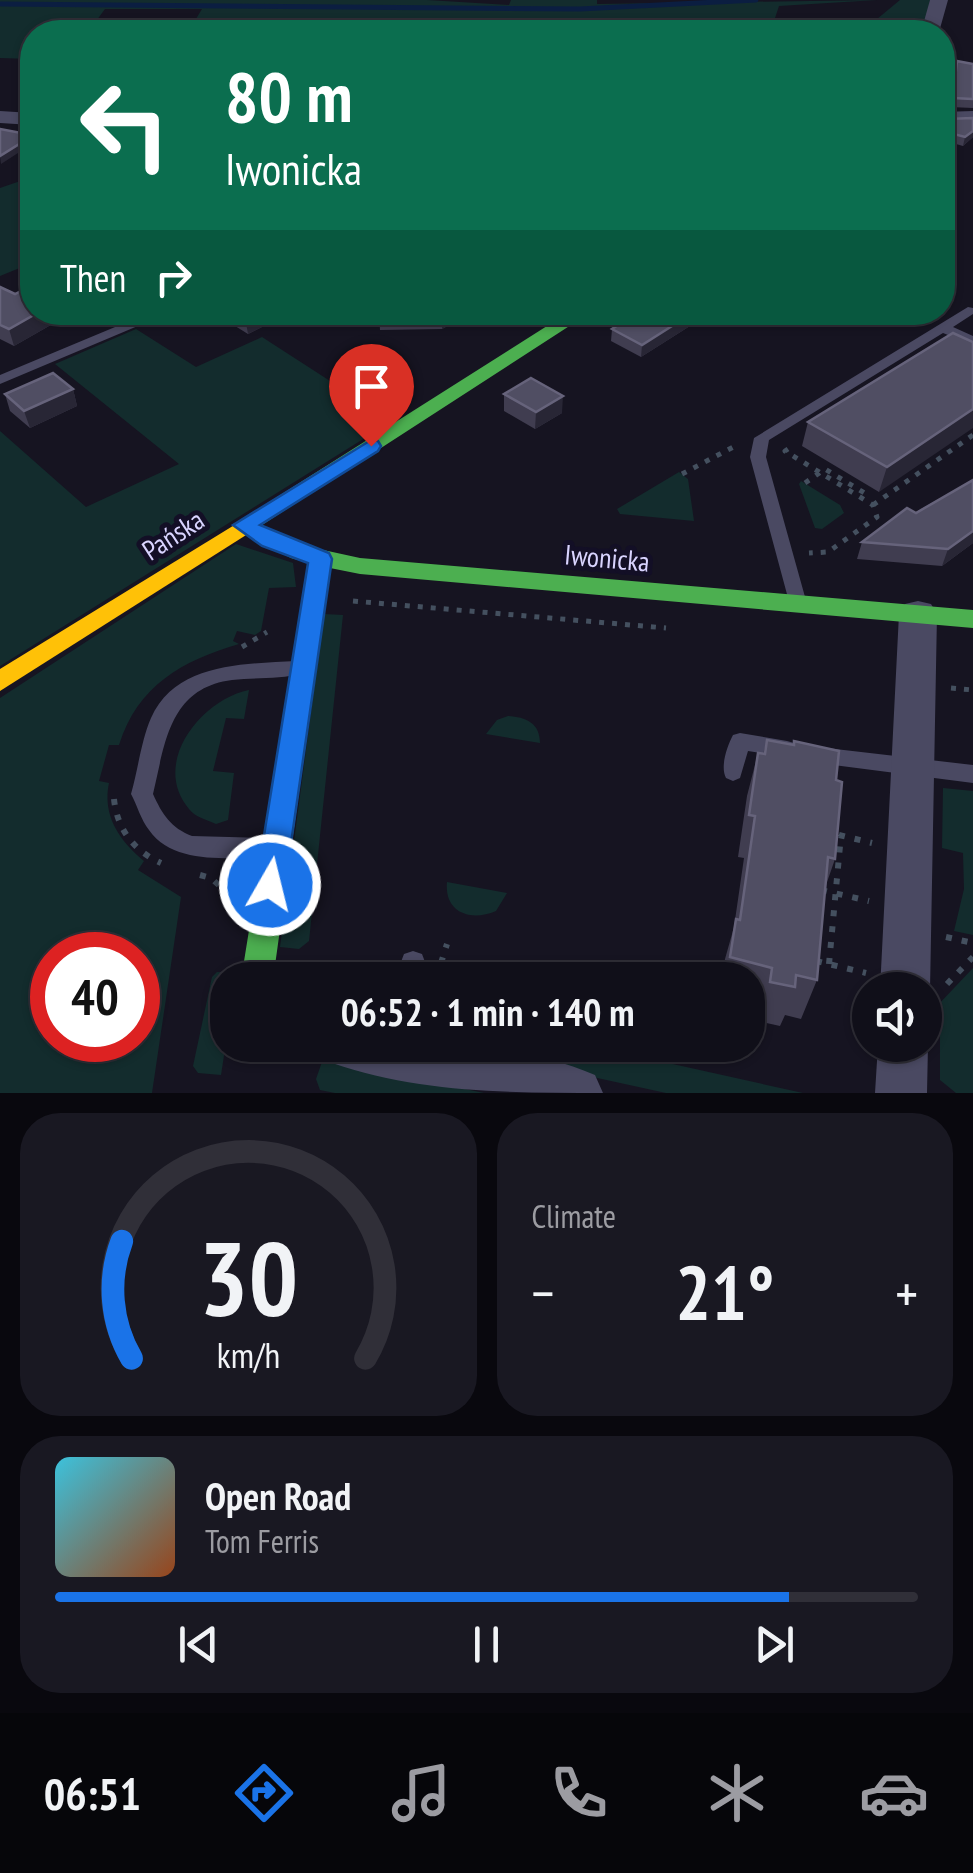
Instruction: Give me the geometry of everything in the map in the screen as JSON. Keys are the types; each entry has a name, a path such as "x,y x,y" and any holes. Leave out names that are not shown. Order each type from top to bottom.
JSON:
{"street":[{"name":"Pańska","path":"0,681 561,325"},
{"name":"Iwonicka","path":"244,525 270,541 320,559 427,573 973,619"},
{"path":"260,962 320,559"},
{"path":"910,972 918,614"},
{"path":"436,1062 576,1093"},
{"path":"901,1093 902,1062"}],"lane":[{"path":"955,319 968,311"},
{"path":"0,380 133,325"},
{"path":"798,604 757,446 772,430 945,325"},
{"path":"942,327 973,341"},
{"path":"276,848 190,846 157,826 142,794 161,719 181,692 224,673 302,667"},
{"path":"733,772 740,742 973,774"}],"path":[{"path":"872,499 973,435"},
{"path":"801,441 785,450 872,499"},
{"path":"682,474 732,445 757,446"},
{"path":"802,553 828,552 876,517 872,499 825,469 805,483"},
{"path":"351,601 673,629"},
{"path":"945,688 973,690"},
{"path":"827,833 866,841"},
{"path":"829,964 841,835"},
{"path":"822,890 852,897"},
{"path":"958,940 973,943"},
{"path":"938,972 973,957"},
{"path":"816,961 861,972"}],"green space":[{"path":"0,0 427,0 509,5 511,0 597,0 597,4 877,0 779,6 774,20 195,20 202,9 105,9 97,20 20,20 20,59 0,58"},
{"path":"900,0 930,0 925,20 876,20"},
{"path":"20,181 20,268 0,276 0,188"},
{"path":"136,329 196,367 262,337 392,421 0,666 0,431 86,507 179,464 55,364"},
{"path":"679,472 688,479 694,521 620,514 617,509"},
{"path":"801,481 840,505 844,513 822,529 815,528"},
{"path":"236,544 293,563 296,587 269,588 261,631 255,635 237,631 233,641 239,644 199,659 165,678 138,706 119,745 109,745 99,781 109,783 108,806 115,827 144,861 138,870 181,897 160,1039 160,932 30,932 30,1062 157,1062 152,1093 0,1093 0,698"},
{"path":"324,614 343,615 309,941 299,949 280,947"},
{"path":"249,690 244,719 226,718 213,771 234,773 228,820 216,824 192,812 178,791 178,754 199,719 231,696"},
{"path":"508,716 531,722 538,730 540,743 486,734 497,720"},
{"path":"943,788 973,791 973,935 954,931 964,889 963,853 942,848"},
{"path":"447,882 507,893 496,911 469,915 450,901"},
{"path":"973,968 973,1093 956,1093 940,1080 942,1001"},
{"path":"210,986 210,1062 223,1062 221,1075 198,1073 193,1066"},
{"path":"322,1062 337,1062 484,1093 335,1093 320,1090 316,1079"},
{"path":"524,1062 664,1062 803,1093 666,1093"}],"building":[{"path":"957,61 973,64 973,99 955,98"},
{"path":"973,118 973,131 965,137 955,134 955,119"},
{"path":"0,129 20,133 20,144 0,156"},
{"path":"0,287 15,294 20,292 20,323 9,329 0,325"},
{"path":"618,325 674,325 642,345 612,329"},
{"path":"953,333 973,342 973,409 887,467 808,422"},
{"path":"53,373 73,389 24,411 5,394"},
{"path":"531,378 563,396 536,412 504,394"},
{"path":"973,480 973,531 948,549 862,542 907,508 916,513"},
{"path":"767,740 794,745 794,741 839,751 836,780 842,782 835,859 828,857 817,980 796,975 795,987 770,982 772,968 765,966 765,962 730,957 736,919 740,920 755,816 749,815 758,753 765,754"}],"waterway":[{"path":"0,4 580,9 756,0"}],"traffic: fast":[{"path":"254,520 562,325"},
{"path":"244,525 299,553 360,566 973,619"},
{"path":"260,962 320,559"}],"traffic: slow":[{"path":"0,681 254,520"}],"route":[{"path":"270,885 320,559 270,541 244,525 371,446"}]}
